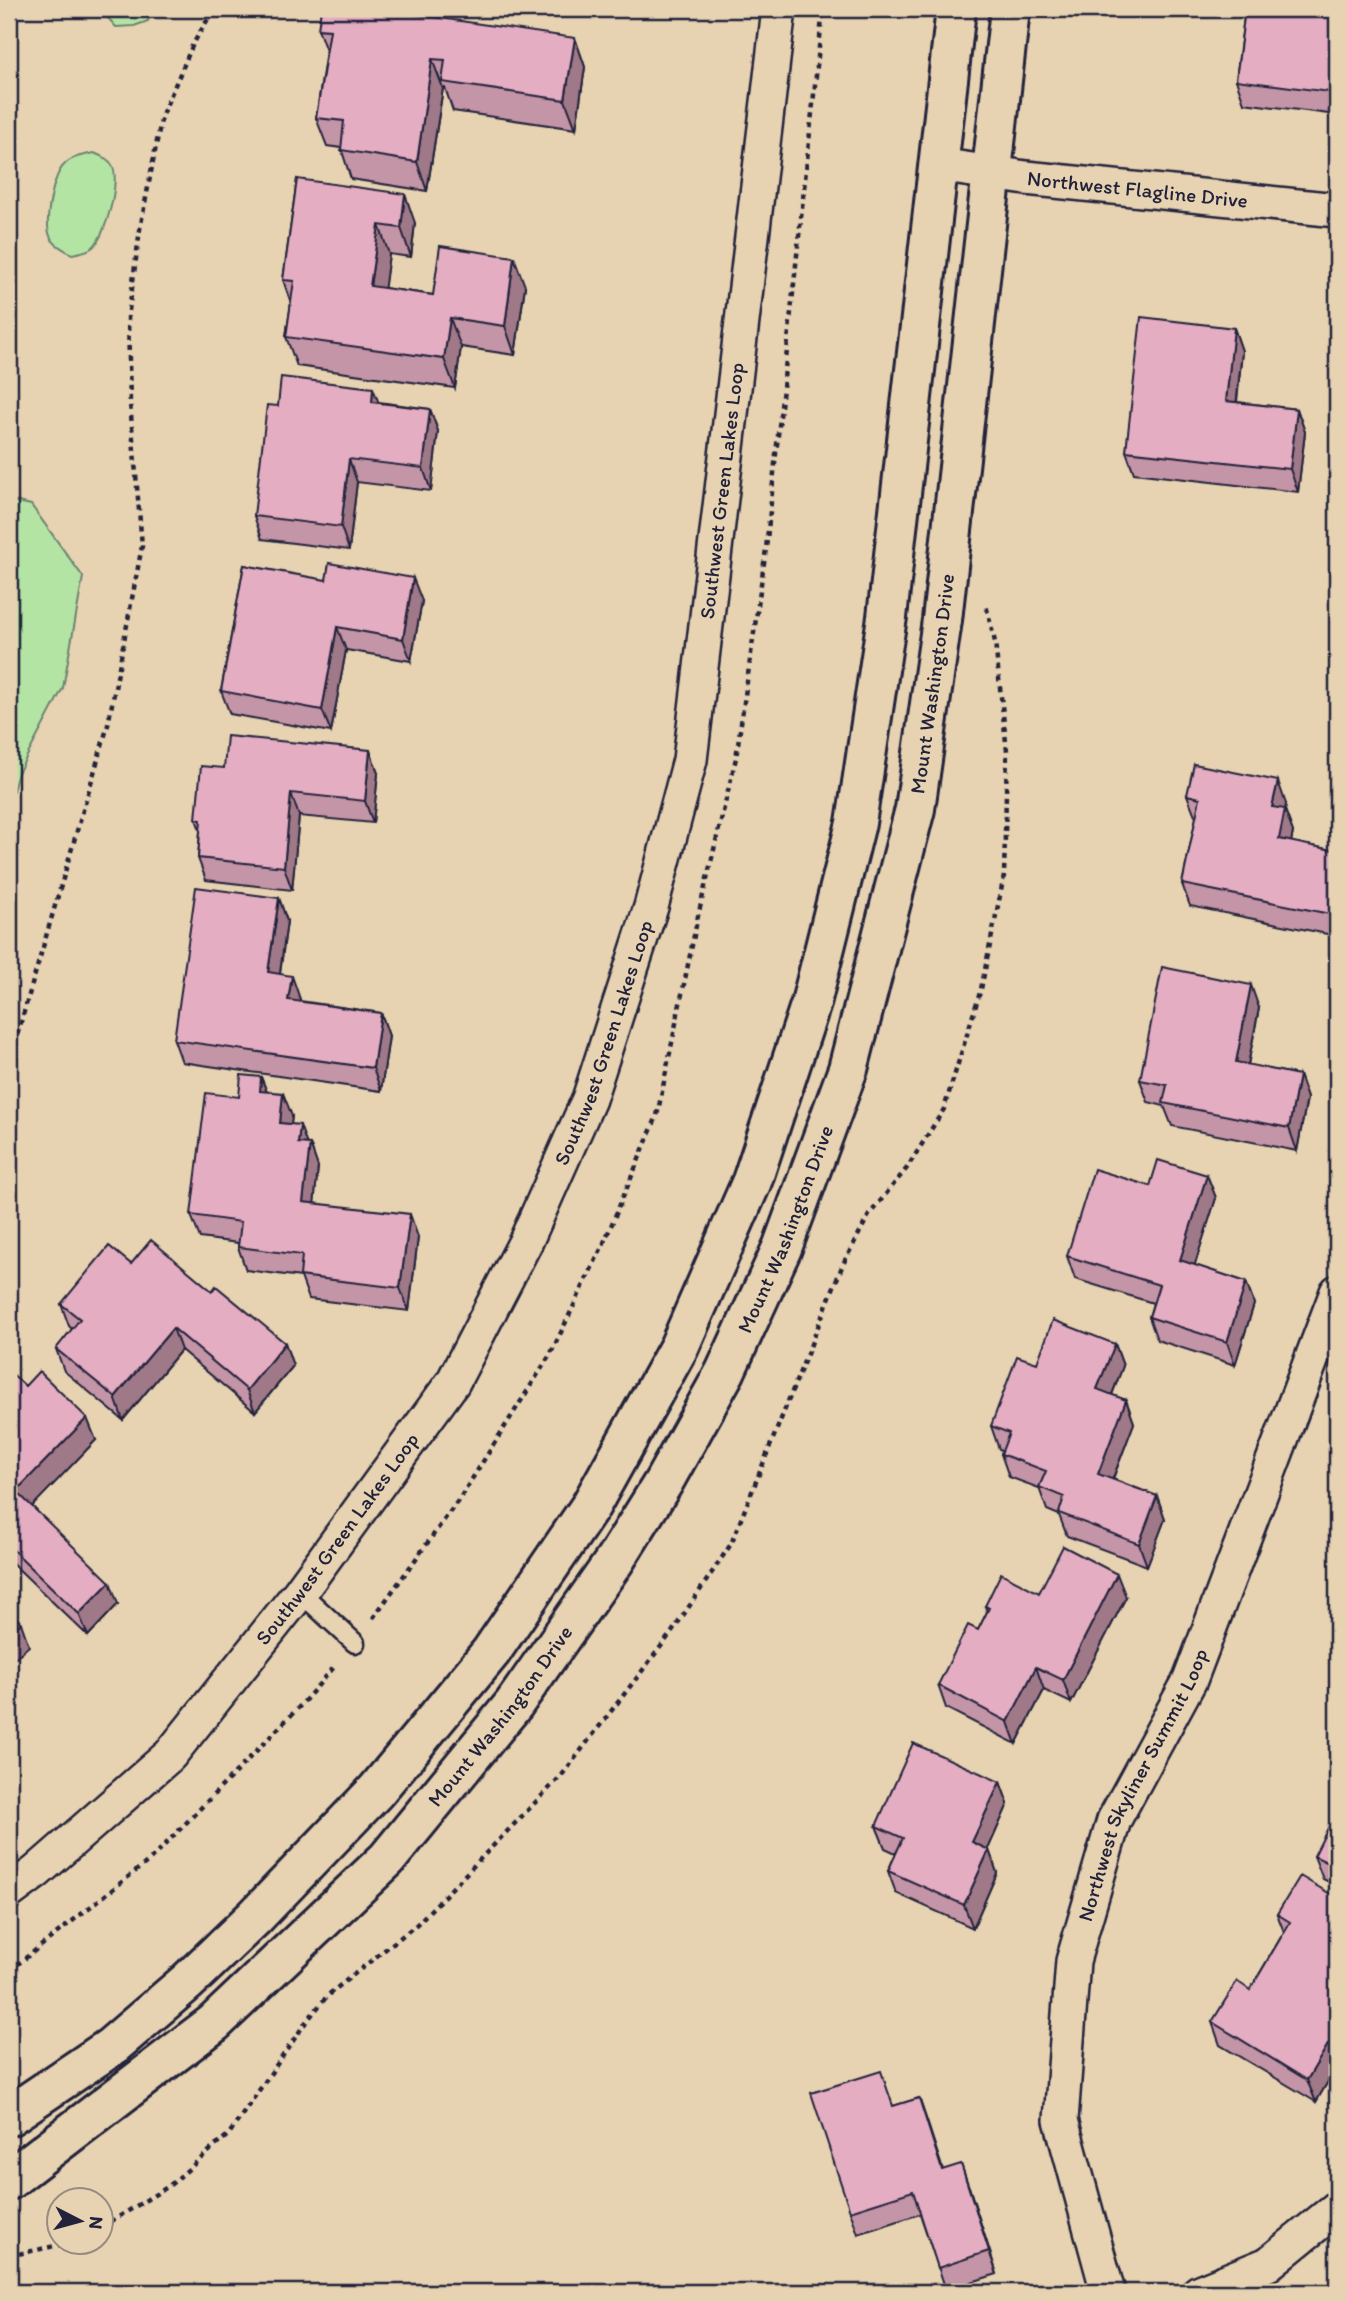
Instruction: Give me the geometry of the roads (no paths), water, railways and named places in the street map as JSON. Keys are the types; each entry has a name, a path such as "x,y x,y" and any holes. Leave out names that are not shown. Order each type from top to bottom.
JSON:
{"main road":[{"path":"9,2116 111,2047 187,1982 255,1917 376,1791 491,1652 590,1507 679,1347 756,1169 811,1003 856,822 887,617 956,9"},
{"name":"Mount Washington Drive","path":"9,2180 214,2022 387,1859 514,1704 608,1571 663,1483 725,1372 782,1248 848,1069 885,916 915,809 942,620 1010,9"}],"street":[{"name":"Southwest Green Lakes Loop","path":"9,1892 36,1872 170,1755 300,1591 453,1382 526,1241 589,1099 651,907 690,760 779,9"},
{"name":"Northwest Flagline Drive","path":"938,165 1026,178 1337,210"},
{"name":"Northwest Skyliner Summit Loop","path":"1108,2292 1061,2120 1073,1961 1114,1820 1190,1680 1337,1292"},
{"path":"1199,2292 1268,2264 1337,2208"}],"lane":[{"path":"300,1591 355,1643"}]}
